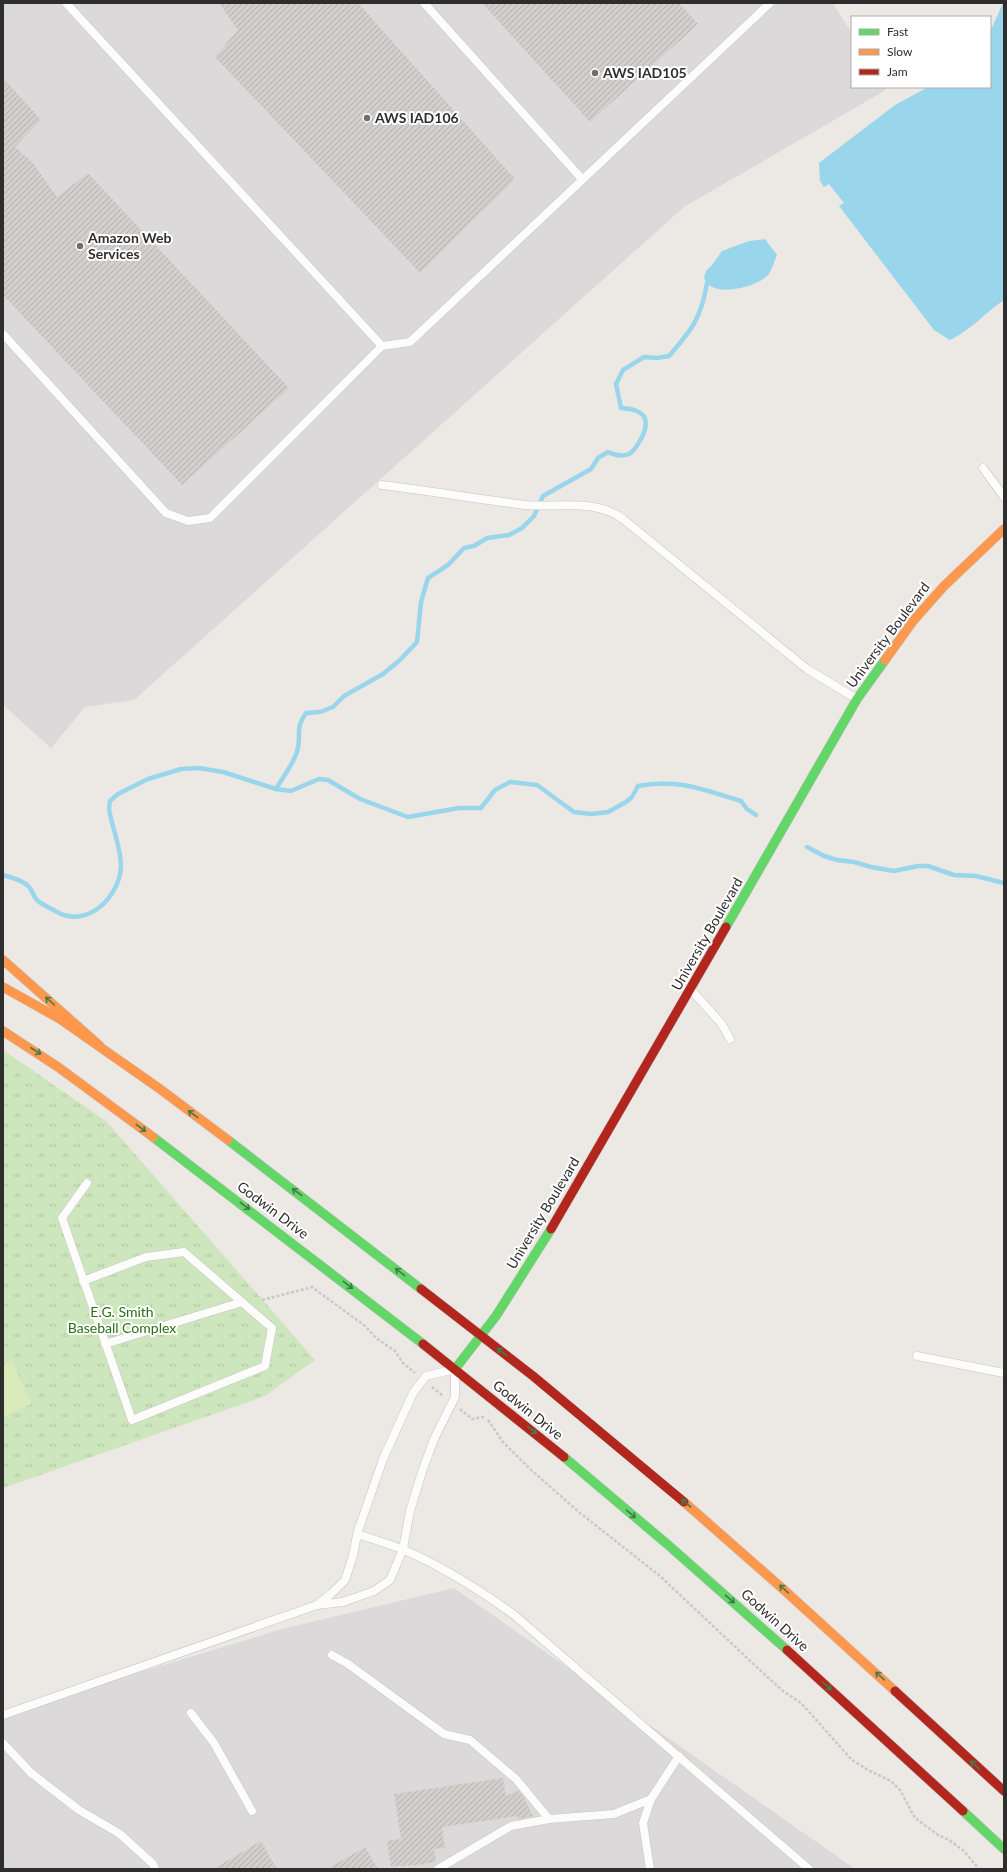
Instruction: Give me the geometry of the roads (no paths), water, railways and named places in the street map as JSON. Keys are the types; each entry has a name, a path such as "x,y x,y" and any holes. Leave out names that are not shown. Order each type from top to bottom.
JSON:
{"main road":[{"name":"University Boulevard","path":"455,1369 496,1316 547,1236 691,989 857,699 913,621 944,586 977,553 1004,530"},
{"path":"3,960 100,1046"},
{"name":"Godwin Drive","path":"3,987 60,1020 100,1046 352,1234 481,1335 584,1418 689,1506 789,1594 1004,1791"},
{"name":"Godwin Drive","path":"3,1031 36,1051 91,1090 238,1201 455,1369 541,1438 667,1544 788,1650 1004,1849"}],"lane":[{"path":"66,3 382,346"},
{"path":"424,3 582,179"},
{"path":"3,334 166,513 188,521 210,518 382,346 410,342 770,3"},
{"path":"983,468 1004,497"},
{"path":"382,484 527,505 593,506 607,509 615,513 808,669 857,699"},
{"path":"691,989 721,1023 730,1039"},
{"path":"83,1281 146,1257 184,1252 272,1328 265,1366 132,1420 83,1281 62,1218 87,1183"},
{"path":"105,1344 242,1302"},
{"path":"917,1356 1004,1373"},
{"path":"3,1715 317,1605 343,1602 374,1591 390,1580 403,1549 410,1511 422,1472 434,1439 455,1397 455,1369 426,1376 413,1393 384,1459 357,1534 354,1556 345,1580 317,1605"},
{"path":"357,1534 403,1549 439,1566 474,1586 513,1614 809,1869"},
{"path":"332,1655 348,1664 444,1734 470,1740 516,1779 549,1819"},
{"path":"191,1713 214,1742 252,1810"},
{"path":"3,1743 32,1773 79,1810 120,1834 152,1864 155,1869"},
{"path":"650,1869 643,1823 651,1799 679,1756"},
{"path":"438,1869 511,1826 549,1819 614,1814 651,1799"}],"water":[{"path":"1003,3 1004,300 965,331 950,340 934,330 839,206 844,203 829,184 824,187 820,181 819,163 895,105 926,88 991,88 991,30"},
{"path":"765,239 777,255 768,275 763,279 743,288 727,290 713,287 706,281 704,278 706,271 722,251 749,241"}],"waterway":[{"path":"276,789 292,764 296,754 299,742 299,727 306,713 320,712 333,707 344,696 383,674 400,660 417,642 421,602 428,578 448,565 464,548 474,546 487,538 509,535 522,528 534,516 543,496 591,469 598,458 608,452 615,455 623,455 629,454 633,451 645,430 645,419 639,412 621,408 616,384 623,370 644,357 657,358 669,356 690,331 702,306 707,283"},
{"path":"3,875 26,884 31,889 38,901 57,912 69,916 80,916 91,913 100,907 115,888 121,866 121,859 109,809 110,801 118,794 148,779 181,769 199,768 223,772 276,789 291,791 319,779 328,780 360,799 408,817 459,808 481,808 495,790 510,782 537,785 574,812 591,814 608,812 632,797 638,786 665,783 690,786 741,801 747,809 756,815"},
{"path":"807,847 824,856 871,867 894,871 918,866 928,866 954,875 976,876 1004,883"}],"place":[{"name":"AWS IAD105","path":"595,73"},
{"name":"AWS IAD106","path":"367,118"},
{"name":"Amazon Web Services","path":"80,246"}],"park label":[{"name":"E.G. Smith Baseball Complex","path":"122,1320"}]}
